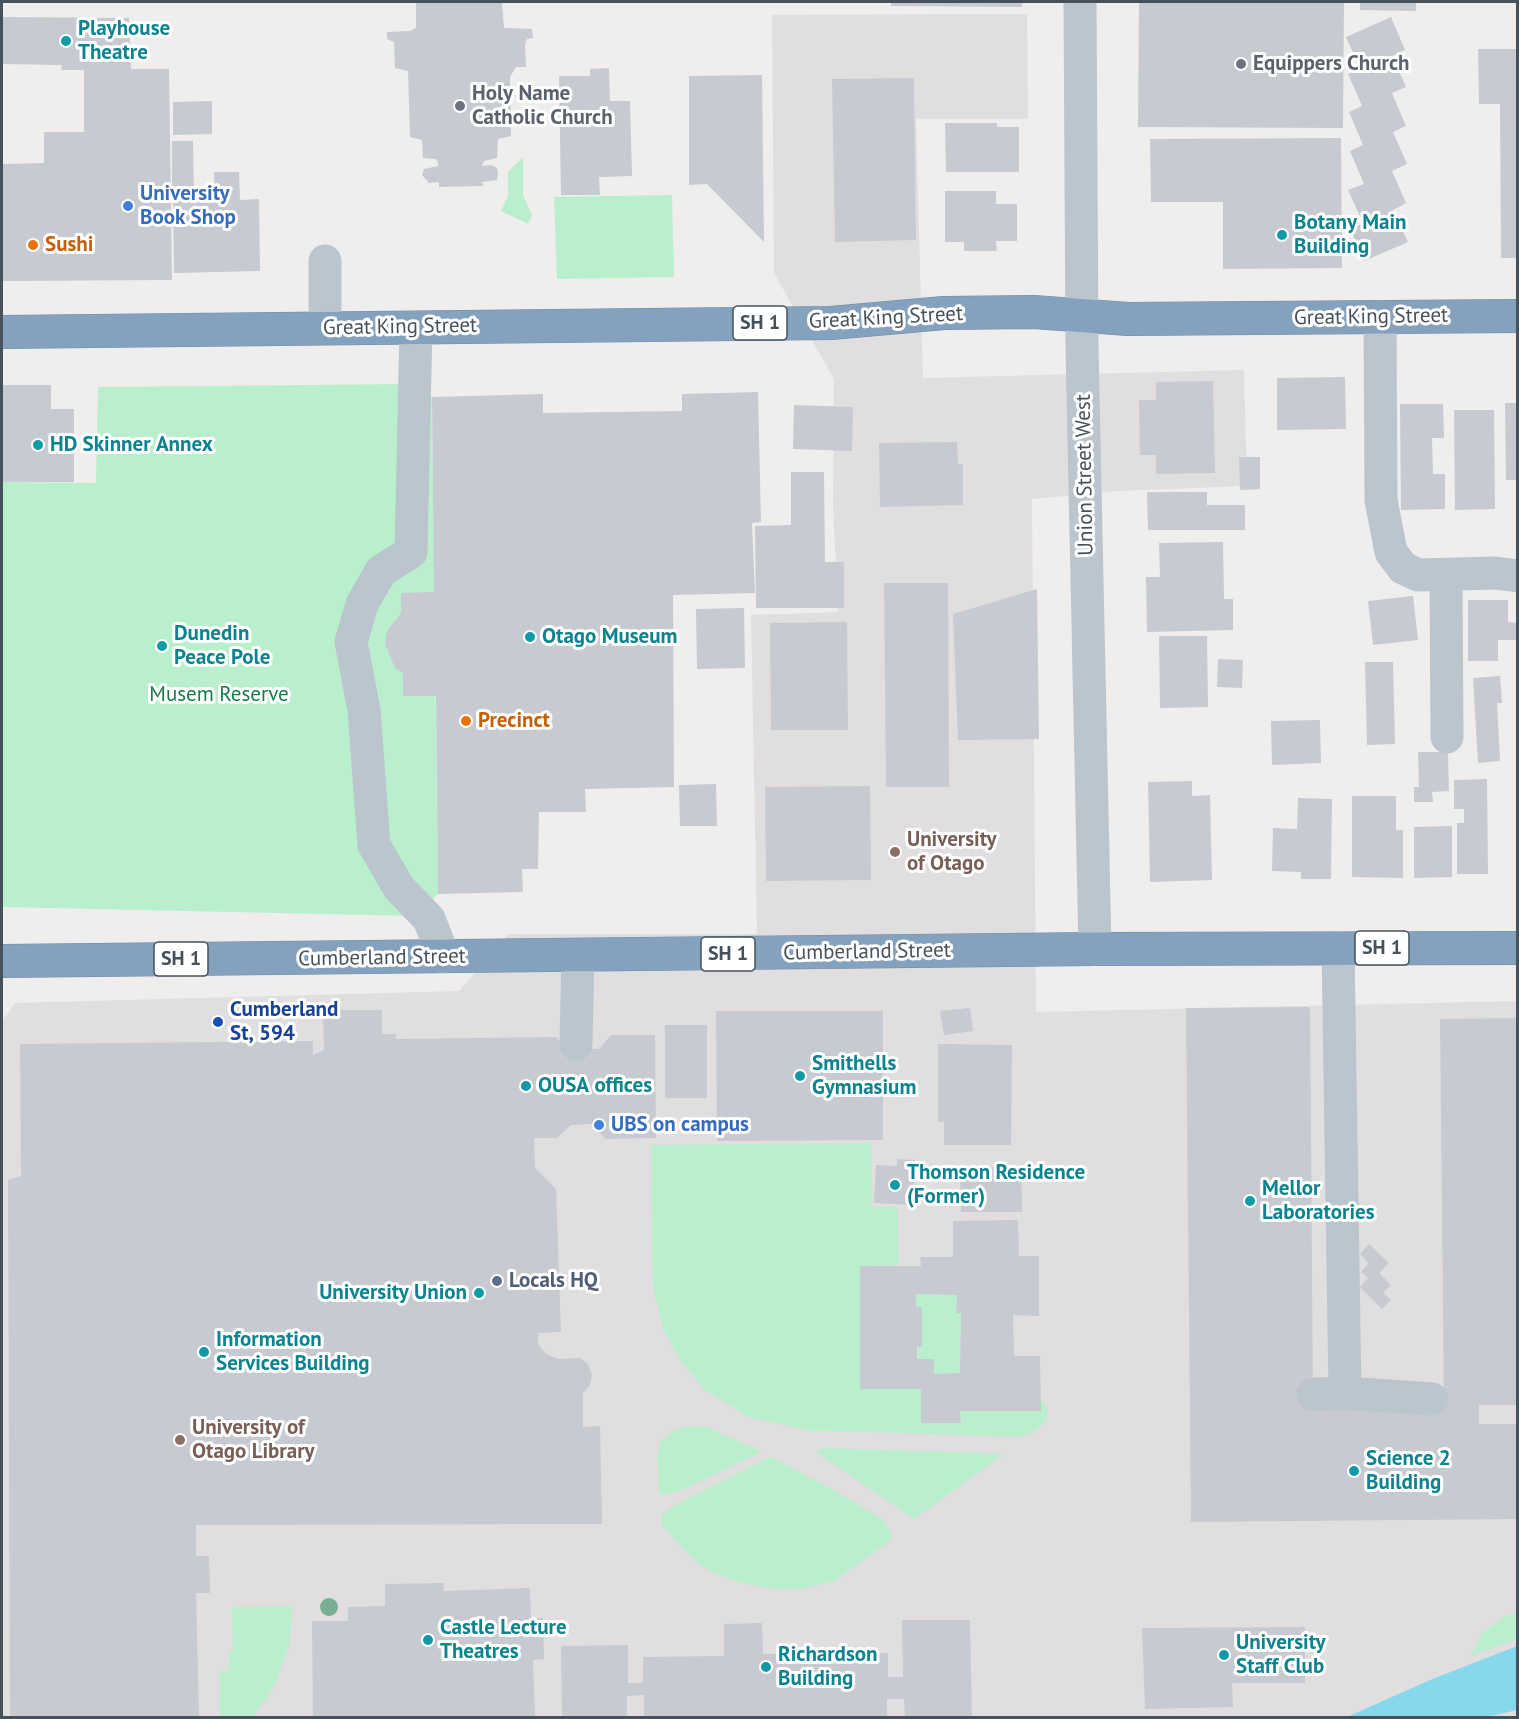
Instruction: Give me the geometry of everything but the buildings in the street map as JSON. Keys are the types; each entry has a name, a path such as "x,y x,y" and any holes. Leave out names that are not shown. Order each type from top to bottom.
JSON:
{"highway":[{"name":"Great King Street","path":"2,332 831,323 944,313 1034,312 1128,320 1518,316"},
{"name":"Cumberland Street","path":"2,961 1095,949 1518,948"}],"street":[{"name":"Union Street West","path":"1080,2 1082,316 1095,949"},
{"path":"325,261 325,328"},
{"path":"1380,317 1382,509 1388,543 1395,559 1407,570 1418,575 1495,573 1518,576"},
{"path":"416,327 411,552 381,571 362,604 351,642 364,710 374,845 399,888 429,919 444,957"},
{"path":"1446,575 1447,736"},
{"path":"1338,948 1329,1394 1432,1399"},
{"path":"576,1044 578,956"}],"shaded area":[{"name":"University of Otago","path":"1027,14 1028,119 916,119 923,378 1244,370 1247,486 1120,491 1032,499 1036,1012 1517,1001 1517,1717 2,1718 2,1022 15,1003 459,991 508,934 757,934 751,615 838,612 833,506 834,379 774,273 772,15"}],"green space":[{"path":"523,157 523,195 532,215 528,224 501,211 508,196 508,172"},
{"path":"672,195 674,277 557,279 554,197"},
{"name":"Musem Reserve","path":"404,384 432,397 438,894 414,916 2,907 2,482 96,483 98,387"},
{"path":"871,1143 872,1207 897,1206 899,1265 860,1266 861,1389 921,1389 921,1423 961,1422 960,1411 1041,1399 1047,1407 1048,1414 1045,1422 1035,1431 1021,1437 807,1430 748,1417 705,1390 681,1362 664,1330 653,1288 651,1145"},
{"path":"916,1294 957,1295 956,1313 961,1313 960,1373 934,1374 917,1359 922,1307 916,1307"},
{"path":"690,1426 707,1427 762,1452 682,1490 663,1495 659,1493 657,1458 660,1442 674,1430"},
{"path":"824,1448 1004,1454 914,1519 816,1452"},
{"path":"771,1457 837,1492 883,1520 892,1534 890,1541 834,1581 803,1589 775,1589 745,1584 716,1574 697,1563 661,1524 662,1514 677,1504"},
{"path":"293,1606 289,1646 276,1682 266,1699 252,1717 220,1717 219,1672 229,1671 229,1651 233,1651 232,1607"},
{"path":"1517,1612 1517,1639 1471,1656 1482,1633 1502,1618"}],"water":[{"path":"1517,1646 1517,1710 1487,1717 1347,1717 1430,1680"}],"place":[{"name":"Playhouse Theatre","path":"66,41"},
{"name":"Equippers Church","path":"1241,64"},
{"name":"Holy Name Catholic Church","path":"460,106"},
{"name":"University Book Shop","path":"128,206"},
{"name":"Botany Main Building","path":"1282,235"},
{"name":"Sushi","path":"33,245"},
{"name":"HD Skinner Annex","path":"38,445"},
{"name":"Otago Museum","path":"530,637"},
{"name":"Dunedin Peace Pole","path":"162,646"},
{"name":"Precinct","path":"466,721"},
{"name":"University of Otago","path":"895,852"},
{"name":"Cumberland St, 594","path":"218,1022"},
{"name":"Smithells Gymnasium","path":"800,1076"},
{"name":"OUSA offices","path":"526,1086"},
{"name":"UBS on campus","path":"599,1125"},
{"name":"Thomson Residence (Former)","path":"895,1185"},
{"name":"Mellor Laboratories","path":"1250,1201"},
{"name":"Locals HQ","path":"497,1281"},
{"name":"University Union","path":"479,1293"},
{"name":"Information Services Building","path":"204,1352"},
{"name":"University of Otago Library","path":"180,1440"},
{"name":"Science 2 Building","path":"1354,1471"},
{"name":"Castle Lecture Theatres","path":"428,1640"},
{"name":"University Staff Club","path":"1224,1655"},
{"name":"Richardson Building","path":"766,1667"}]}
